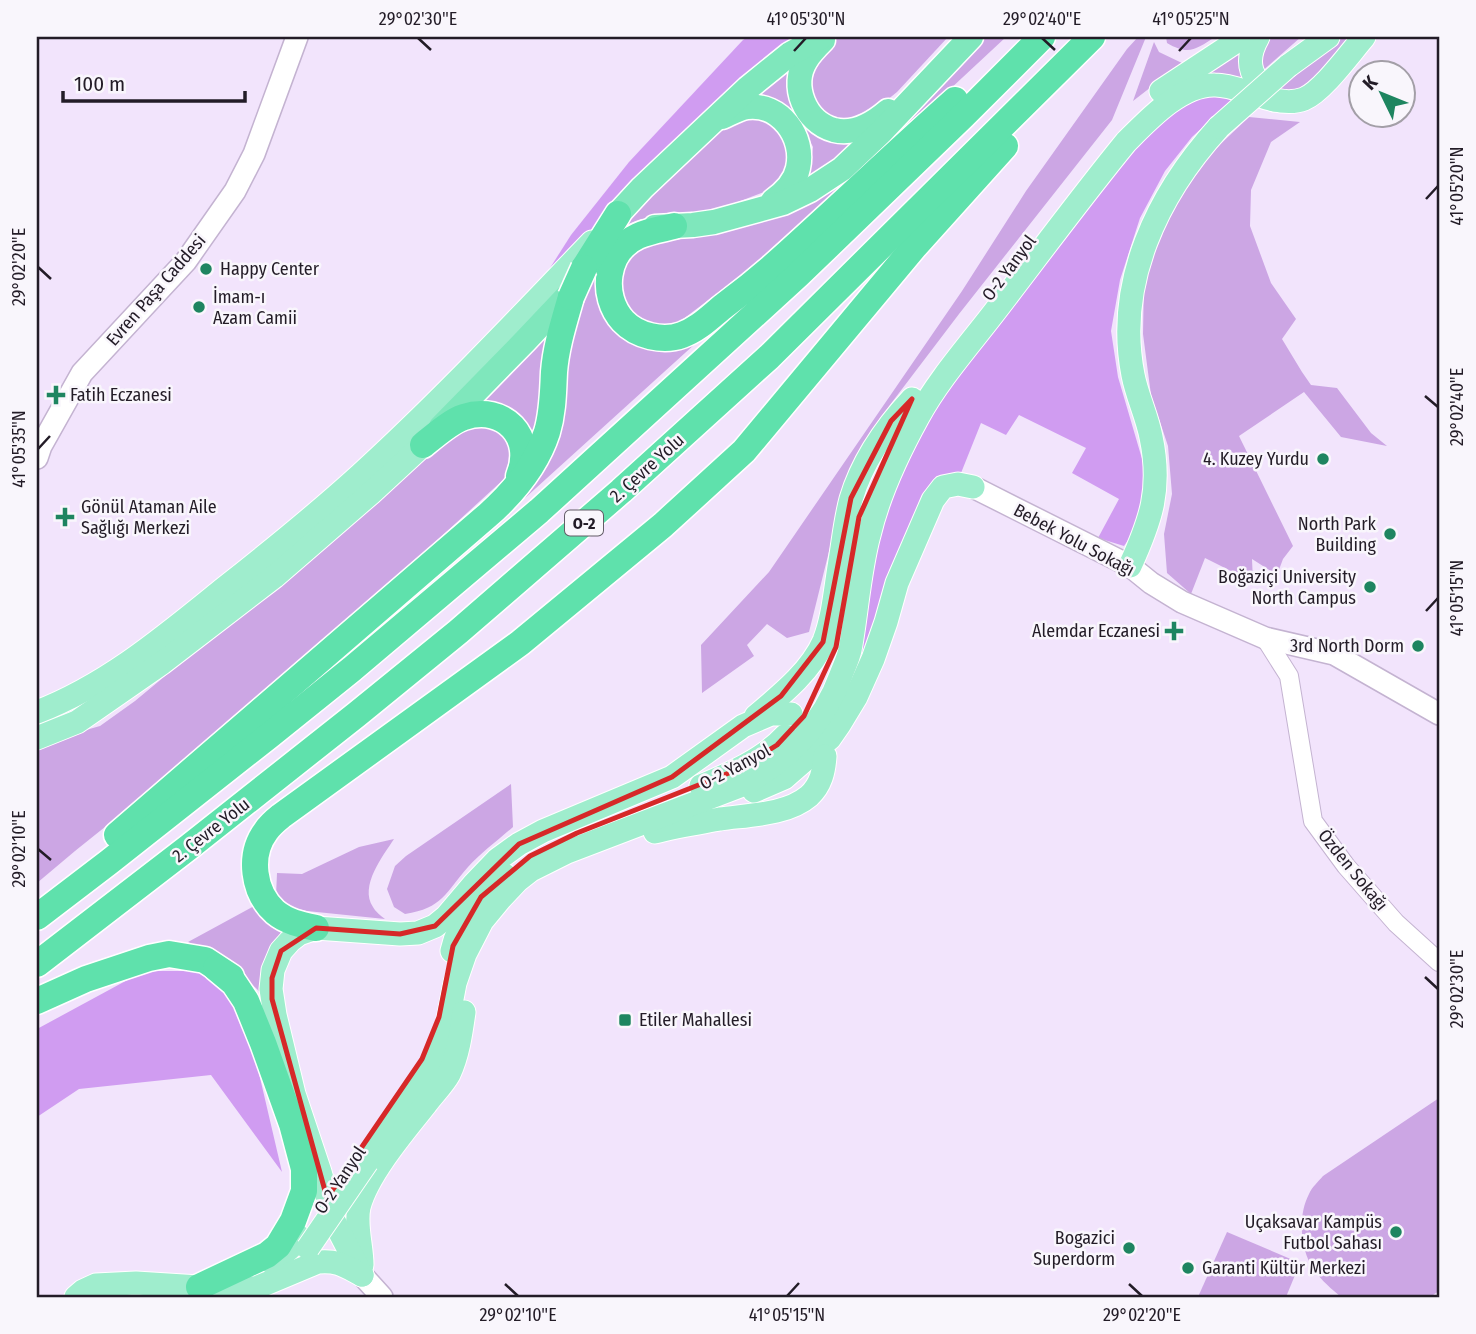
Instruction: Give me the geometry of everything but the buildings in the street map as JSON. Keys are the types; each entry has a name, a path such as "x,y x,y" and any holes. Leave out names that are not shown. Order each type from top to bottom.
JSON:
{"highway":[{"path":"824,37 805,61 799,77 800,92 805,108 816,121 835,130 852,130 873,124 963,44"},
{"path":"37,905 506,499 521,483 547,432 559,338 570,298 584,268 618,214 716,119 790,54 824,37"},
{"path":"674,226 636,237 620,250 611,267 608,283 609,297 620,318 629,328 654,337 681,336 693,330 745,291 1023,37"},
{"name":"O-2","path":"37,917 280,727 540,511 798,275 1042,37"},
{"name":"2. Çevre Yolu","path":"37,964 356,715 458,632 611,500 769,356 1092,37"},
{"path":"316,928 287,919 275,912 265,899 255,873 255,860 258,843 267,829 281,816 520,643 663,524 744,451 915,246 1105,37"},
{"path":"422,444 526,341 616,243 631,232 646,227 714,222 783,203 810,190 842,169 881,132 963,44"},
{"path":"716,119 747,107 768,109 786,121 795,136 799,150 799,169 788,190 769,204 747,214"},
{"path":"422,444 461,418 478,414 495,415 510,423 523,447 524,460 516,484 506,499"},
{"path":"37,1001 86,979 169,954 205,960 234,983 246,1001 295,1135 304,1169 304,1191 293,1221 278,1246 267,1255 199,1287"},
{"path":"216,968 234,979 249,996 270,1035 294,1094"}],"main road":[{"name":"Evren Paşa Caddesi","path":"37,458 82,373 186,261 235,191 254,154 297,37"},
{"name":"O-2 Yanyol","path":"199,1287 261,1266 304,1243 362,1158 422,1059 439,1017 453,946 465,918 481,897 530,856 554,844 739,769 777,745 804,716 823,683 836,647 859,517 883,454 912,399 1063,195 1118,129 1152,97 1243,37"},
{"path":"1258,37 1251,51 1250,68 1257,83 1273,100"},
{"path":"1288,66 1312,37"},
{"path":"1130,566 1152,510 1156,475 1151,436 1133,377 1127,331 1132,290 1148,236 1165,200 1184,170 1219,127 1288,66 1328,37"},
{"path":"362,1158 437,1057 465,954 482,921 517,881 531,870 567,852 745,784 769,769 813,727 838,684 849,653 868,536 880,496 919,414 1126,142 1152,116 1195,88 1214,85 1291,102 1306,98 1318,89 1364,37"},
{"path":"42,704 89,688 152,646 358,477 488,352 618,214"},
{"path":"382,1297 362,1275 334,1221 294,1094 274,1007 272,978 277,960 290,941 299,934 316,928 400,934 418,933 435,926 498,859 519,844 543,831 672,777 781,696 809,665 823,642 831,614 851,498 866,463 891,421 912,399"},
{"path":"37,738 77,722 162,663 274,577 371,493 422,444"},
{"path":"706,800 754,790 784,778 830,738 856,697 873,659 897,583 933,500 943,487 958,484 973,487"},
{"name":"Bebek Yolu Sokağı","path":"973,487 1130,566 1182,602 1265,638 1334,654 1439,714"},
{"path":"743,726 771,714 791,714"},
{"path":"567,852 684,825 791,807 810,795 820,782 825,756"},
{"path":"362,1275 357,1225 365,1189 406,1129 447,1077 462,1032 474,946 482,921"},
{"path":"76,1297 96,1284 256,1287 326,1261 338,1262 362,1275"}],"street":[{"name":"Özden Sokağı","path":"1265,638 1289,676 1313,821 1346,866 1396,923 1439,962"},
{"path":"1289,676 1301,646"}],"highlighted area":[{"path":"912,399 859,517 836,647 804,716 777,745 739,769 577,833 530,856 481,897 453,946 439,1017 422,1059 327,1198 272,999 272,978 281,951 316,928 400,934 435,926 519,844 672,777 781,696 823,642 851,498 891,421"}],"shaded area":[{"path":"748,37 798,37 536,290 571,235 629,162"},
{"path":"837,37 948,37 897,92 871,113 852,122 832,119 816,104 808,82 829,41"},
{"path":"984,37 1006,37 789,239 674,326 661,329 627,315 618,272 634,252 658,241 719,233 793,207 917,111"},
{"path":"1138,37 1146,37 1112,120 880,418 842,499 809,632 787,638 767,624 747,645 754,656 702,693 701,645 769,572 962,291 1026,191"},
{"path":"1166,37 1215,37 1197,48 1187,50 1167,43"},
{"path":"1267,37 1301,37 1260,73 1258,49"},
{"path":"1337,37 1352,37 1309,83 1294,91 1278,88"},
{"path":"1247,40 1245,84 1191,78"},
{"path":"1154,42 1159,52 1182,63 1133,101"},
{"path":"798,58 807,122 870,129 804,186 810,170 813,147 801,123 786,108 747,99"},
{"path":"1210,91 1235,98 1192,137 1165,171 1140,218 1120,280 1111,331 1118,377 1145,469 1145,502 1135,530 1124,546 1098,538 1119,499 1072,473 1086,448 1019,415 1006,435 981,423 961,473 950,473 932,490 840,707 891,486 939,401 1073,216 1175,105"},
{"path":"757,116 776,122 792,158 781,179 764,192 722,208 686,217 641,219 623,226 681,167 729,124"},
{"path":"1249,117 1300,122 1271,142 1251,190 1250,226 1271,283 1296,319 1282,339 1311,385 1337,388 1371,433 1387,446 1341,437 1304,392 1239,436 1293,546 1283,559 1277,575 1252,559 1253,582 1205,558 1191,594 1167,573 1164,534 1172,494 1168,446 1151,395 1143,334 1144,277 1174,206 1211,153"},
{"path":"600,271 633,342 728,314 525,498 553,443 563,364 581,295"},
{"path":"550,327 542,398 533,446 476,404"},
{"path":"487,422 509,436 515,465 503,480 349,621 186,762 37,883 37,747 51,740 100,726 135,701 460,427"},
{"path":"511,784 513,827 473,862 436,903 405,914 394,907 387,889 395,866"},
{"path":"394,839 374,872 369,890 373,907 385,919 288,907 276,896 277,873 302,874 359,847"},
{"path":"258,904 291,929 262,994 229,962 188,942"},
{"path":"144,971 196,971 227,992 247,1022 282,1172 211,1075 79,1089 37,1117 37,1029"},
{"path":"1439,1098 1439,1291 1430,1297 1341,1297 1318,1275 1305,1251 1302,1218 1309,1194 1323,1176"},
{"path":"1227,1232 1300,1263 1286,1297 1198,1297"}],"place":[{"name":"Happy Center","path":"206,269"},
{"name":"İmam-ı Azam Camii","path":"199,307"},
{"name":"Fatih Eczanesi","path":"56,395"},
{"name":"4. Kuzey Yurdu","path":"1323,459"},
{"name":"Gönül Ataman Aile Sağlığı Merkezi","path":"65,517"},
{"name":"North Park Building","path":"1390,534"},
{"name":"Boğaziçi University North Campus","path":"1370,587"},
{"name":"Alemdar Eczanesi","path":"1174,631"},
{"name":"3rd North Dorm","path":"1418,646"},
{"name":"Etiler Mahallesi","path":"625,1020"},
{"name":"Uçaksavar Kampüs Futbol Sahası","path":"1396,1232"},
{"name":"Bogazici Superdorm","path":"1129,1248"},
{"name":"Garanti Kültür Merkezi","path":"1188,1268"}]}
